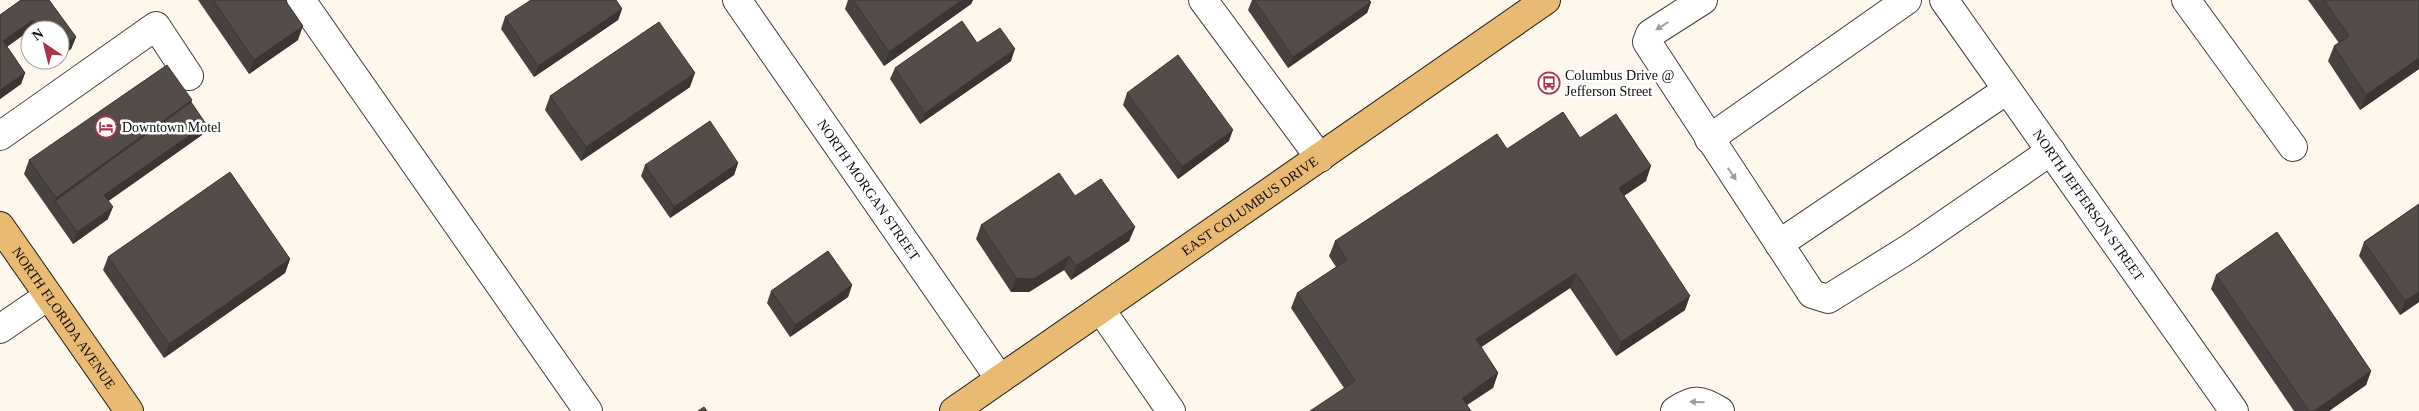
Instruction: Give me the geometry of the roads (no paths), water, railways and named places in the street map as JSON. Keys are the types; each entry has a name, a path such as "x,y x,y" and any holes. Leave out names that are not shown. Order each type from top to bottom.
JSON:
{"main road":[{"name":"EAST COLUMBUS DRIVE","path":"954,411 1546,0"},
{"name":"NORTH FLORIDA AVENUE","path":"0,226 129,411"}],"street":[{"path":"301,0 588,411"},
{"name":"NORTH MORGAN STREET","path":"737,0 1000,379"},
{"path":"1203,0 1320,158"},
{"path":"1703,0 1650,34 1648,42 1709,139 1812,294 1828,299 1910,248 2051,151"},
{"path":"1709,139 1907,0"},
{"name":"NORTH JEFFERSON STREET","path":"1944,0 2234,411"},
{"path":"2186,0 2293,146"},
{"path":"0,136 156,26 189,76"},
{"path":"1779,244 2007,90"},
{"path":"0,329 48,296"},
{"path":"1101,310 1172,411"},
{"path":"1675,411 1688,402 1705,402 1720,411"}],"place":[{"name":"Columbus Drive @ Jefferson Street","path":"1549,83"},
{"name":"Downtown Motel","path":"106,127"}]}
